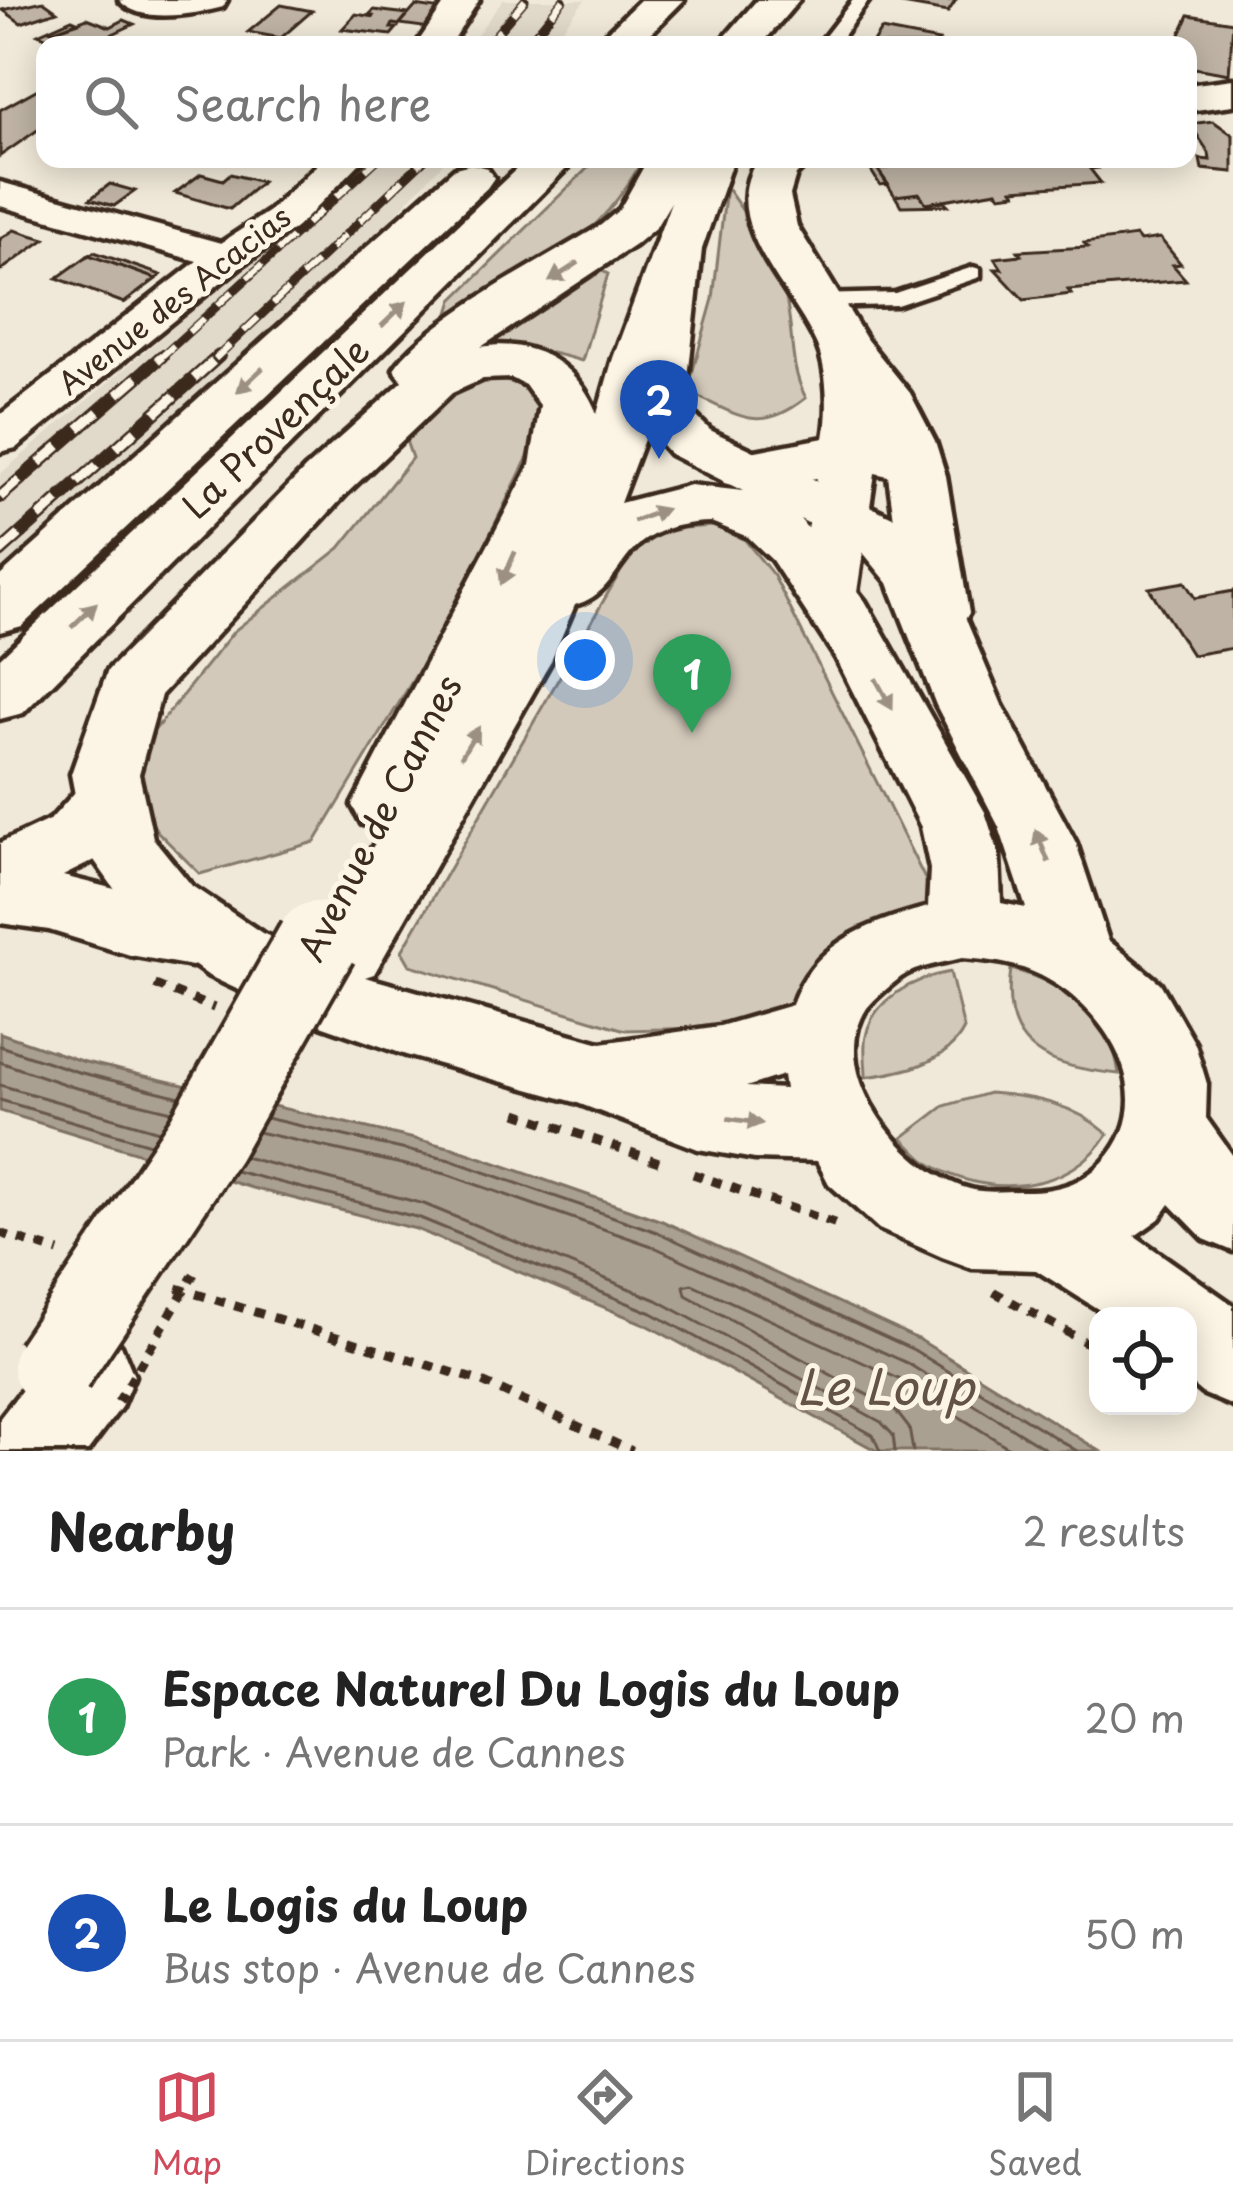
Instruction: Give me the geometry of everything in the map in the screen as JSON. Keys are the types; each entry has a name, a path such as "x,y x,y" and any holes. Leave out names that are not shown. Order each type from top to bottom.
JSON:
{"main road":[{"path":"747,36 779,0"},
{"path":"776,36 806,0"},
{"path":"631,36 682,8"},
{"path":"1197,97 1233,92"},
{"name":"La Provençale","path":"0,610 481,168"},
{"name":"La Provençale","path":"0,696 544,168"},
{"path":"326,481 346,442 415,373 639,217 667,168"},
{"name":"Avenue de Cannes","path":"332,947 556,461 588,408 668,191 671,168"},
{"path":"707,168 679,251 659,397 676,430 744,490 826,592 963,839 968,866 962,928"},
{"path":"775,168 766,195 773,226 844,348 883,393 907,442 917,476 938,613 967,701 1033,825 1076,957"},
{"name":"Avenue de Cannes","path":"32,1451 47,1392 222,1143 332,947 519,661 614,453 639,358 679,251"},
{"path":"826,592 856,400 844,348"},
{"path":"172,960 139,890 120,866 100,810 100,758 116,709 130,686 326,481 449,372 484,362 533,366 555,381 566,406 556,461"},
{"path":"519,661 616,530 660,509 744,490 796,465 850,449 895,462 917,476"},
{"path":"838,513 884,502 917,476"},
{"path":"744,490 838,513 882,536 896,549 938,613"},
{"path":"0,875 76,838 100,810"},
{"path":"0,894 50,901 130,925 172,960 228,958 334,1001 595,1073 682,1108 743,1122 833,1125"},
{"path":"962,928 1006,932 1076,957 1124,994 1154,1036 1169,1082 1168,1126 1150,1172 1117,1205 1084,1222 1019,1233 964,1226 914,1205 866,1170 833,1125 818,1084 819,1028 831,999 856,968 890,945 962,928"},
{"path":"595,1073 686,1070 739,1059 819,1028"},
{"path":"1168,1126 1196,1175 1233,1212"},
{"path":"1047,1231 1120,1273 1167,1307"},
{"path":"1197,1331 1233,1362"}],"street":[{"path":"135,0 185,6 211,0"},
{"path":"439,36 463,0"},
{"name":"Avenue des Acacias","path":"0,437 227,257 283,219 336,168"},
{"path":"0,194 227,257"}],"lane":[{"path":"833,36 861,0"},
{"path":"816,301 897,298 973,273"}],"path":[{"path":"172,960 218,1009"},
{"path":"504,1108 857,1231"},
{"path":"0,1233 66,1254"},
{"path":"173,1287 480,1381 632,1451"},
{"path":"984,1287 1089,1344"}],"shaded area":[{"path":"503,0 585,0 556,36 476,36"},
{"path":"350,168 439,168 389,221 0,578 0,474 254,259"},
{"path":"588,168 638,168 605,214 561,254 449,313 453,300"},
{"path":"726,187 779,274 796,371 806,398 763,419 738,415 694,395 691,377 713,299"},
{"path":"598,269 608,274 582,361 525,349 467,352"},
{"path":"496,378 534,389 551,410 442,632 315,842 200,874 157,831 126,780 141,747 234,631 340,548 412,458 402,429 450,385"},
{"path":"713,526 745,540 774,576 937,903 868,935 833,966 786,1026 625,1030 410,965 402,951 635,546 668,529"},
{"path":"1011,969 1050,983 1083,1004 1106,1034 1119,1074 1071,1066 1034,1050 1013,1019"},
{"path":"950,972 964,1029 956,1041 922,1064 866,1077 865,1041 877,1011 910,985"},
{"path":"989,1093 1052,1103 1108,1134 1073,1168 1051,1178 1002,1186 953,1175 926,1161 902,1138 944,1106"}],"water":[{"name":"Le Loup","path":"0,1033 81,1061 453,1148 662,1221 920,1340 1100,1451 877,1451 647,1325 416,1229 252,1188 0,1111"}],"building":[{"path":"956,0 948,12 896,3"},
{"path":"43,1 57,11 21,23 3,10"},
{"path":"281,5 312,11 283,36 248,32"},
{"path":"416,6 442,10 430,28 400,24"},
{"path":"374,10 408,14 399,25 393,24 391,28 397,28 391,35 342,29 356,14 375,17 370,14"},
{"path":"1189,15 1233,22 1229,74 1197,69 1197,36 1179,36"},
{"path":"87,18 110,27 124,20 134,24 108,36 65,36 52,31"},
{"path":"72,19 79,22 52,31 65,36 38,34"},
{"path":"881,30 913,36 877,36"},
{"path":"36,90 36,131 0,156 0,110"},
{"path":"1213,121 1233,135 1233,172 1202,169 1200,159 1210,160 1197,135 1197,123"},
{"path":"887,168 878,170 888,184 880,185 870,169"},
{"path":"1098,168 1090,169 1101,183 1013,189 1016,193 1000,195 997,191 926,203 919,193 895,196 878,170"},
{"path":"201,174 223,180 230,174 262,182 230,209 175,193"},
{"path":"110,184 135,191 114,206 90,199"},
{"path":"919,193 926,203 944,201 948,205 901,206 895,196"},
{"path":"14,230 45,239 0,271 0,239"},
{"path":"1136,236 1140,241 1160,238 1181,264 1173,265 1186,280 1068,290 1071,294 1024,300 995,269 1002,269 995,258 1021,255 1018,251 1088,247 1084,243"},
{"path":"94,252 161,275 156,279 89,255"},
{"path":"89,255 156,279 124,303 57,278"},
{"path":"1185,582 1195,598 1233,591 1233,648 1192,655 1149,588"}],"railway":[{"path":"495,36 525,0"},
{"path":"533,36 563,0"},
{"path":"159,359 368,168"},
{"path":"215,359 416,168"},
{"path":"0,497 162,356"},
{"path":"0,552 219,356"}],"place":[{"name":"Le Logis du Loup","path":"659,459"},
{"name":"Espace Naturel Du Logis du Loup","path":"692,733"}]}
